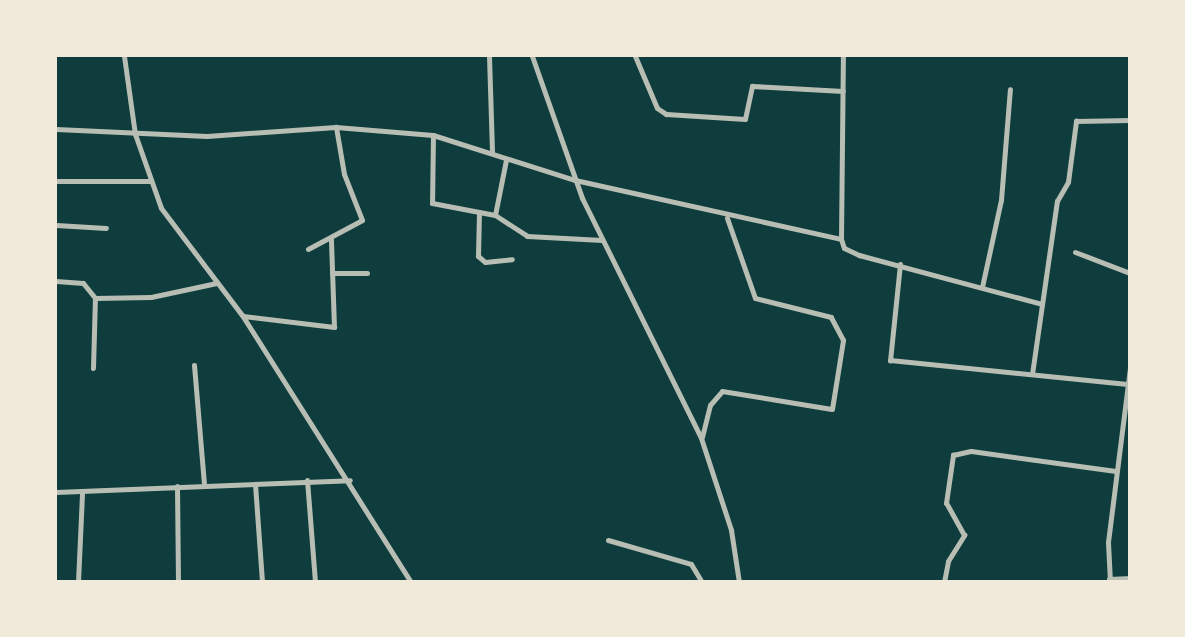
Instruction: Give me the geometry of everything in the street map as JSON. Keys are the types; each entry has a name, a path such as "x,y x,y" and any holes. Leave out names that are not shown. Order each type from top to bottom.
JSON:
{"street":[{"path":"124,56 135,134 150,181 168,219 243,316 350,480 411,582"},
{"path":"489,56 492,153"},
{"path":"532,56 575,180 602,240 701,438 730,530 739,582"},
{"path":"636,56 657,108 666,114 745,119 752,86 843,91"},
{"path":"843,56 841,239 849,251 1042,304"},
{"path":"982,287 1001,200 1010,88"},
{"path":"1032,374 1057,201 1068,182 1076,121 1130,120"},
{"path":"308,249 331,239 362,219 344,174 336,127"},
{"path":"56,129 135,134 336,127 433,135 575,180 727,218 841,239"},
{"path":"433,135 432,203 495,215 527,236 602,240"},
{"path":"495,215 506,160"},
{"path":"56,181 150,181"},
{"path":"479,212 478,256 485,262 512,260"},
{"path":"701,438 710,405 722,391 832,410 843,340 831,317 755,298 727,218"},
{"path":"56,225 106,228"},
{"path":"243,316 331,329 331,239"},
{"path":"1075,252 1130,273"},
{"path":"900,264 890,360 1032,374 1127,379"},
{"path":"332,273 367,273"},
{"path":"56,281 82,283 95,298 93,368"},
{"path":"95,298 151,297 217,283"},
{"path":"194,365 204,483"},
{"path":"1130,367 1116,471 1109,580 1130,578"},
{"path":"944,582 948,561 964,535 946,503 953,455 971,451 1116,471"},
{"path":"56,492 82,493 204,483 255,484 307,480 350,480"},
{"path":"307,480 315,582"},
{"path":"255,484 262,582"},
{"path":"177,486 178,582"},
{"path":"78,582 82,493"},
{"path":"608,540 691,564 702,582"}]}
